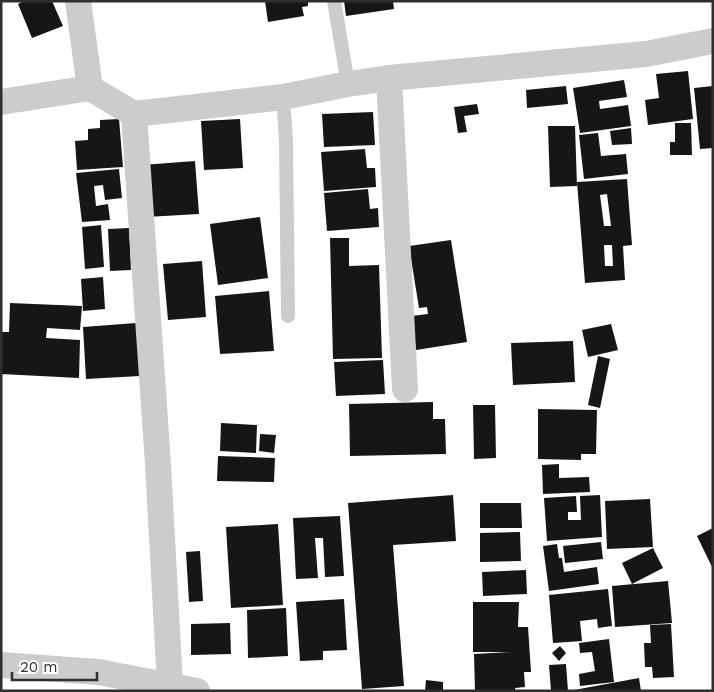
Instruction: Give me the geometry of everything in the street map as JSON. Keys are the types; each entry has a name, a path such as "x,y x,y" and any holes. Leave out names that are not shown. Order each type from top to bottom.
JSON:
{"street":[{"path":"78,1 90,88"},
{"path":"1,102 90,88 134,114 284,97 389,78 646,54 713,41"},
{"path":"389,78 405,389"},
{"path":"134,114 158,464 170,685"},
{"path":"1,665 97,681 170,685 197,691"}],"lane":[{"path":"334,1 348,84"},
{"path":"284,97 288,316"}],"building":[{"path":"24,1 52,1 63,26 32,38 18,4"},
{"path":"265,1 308,1 308,6 302,7 304,16 268,22"},
{"path":"344,1 393,1 394,9 346,16"},
{"path":"688,71 693,119 648,125 645,100 659,98 656,74"},
{"path":"624,80 627,97 599,101 600,109 628,105 631,126 580,133 573,88"},
{"path":"566,86 568,104 527,108 526,90"},
{"path":"713,86 713,148 700,149 694,88"},
{"path":"477,104 479,114 464,116 467,132 458,133 454,107"},
{"path":"373,112 375,145 324,147 322,114"},
{"path":"119,119 123,167 77,170 75,141 88,140 88,129 100,128 100,120"},
{"path":"240,119 243,168 204,170 201,121"},
{"path":"675,123 691,123 692,155 670,155 670,142 675,142"},
{"path":"548,126 575,126 577,186 550,187"},
{"path":"631,128 632,144 612,145 610,131"},
{"path":"598,133 601,156 626,154 628,174 584,179 579,135"},
{"path":"365,149 367,168 375,168 376,187 324,191 321,152"},
{"path":"195,161 199,214 146,217 142,165"},
{"path":"119,169 122,198 105,200 103,185 94,186 96,206 108,204 110,220 82,222 76,173"},
{"path":"627,179 632,245 623,246 625,280 585,283 577,182","holes":["607,194 611,226 604,226 600,195","604,245 612,245 613,266 605,266"]},
{"path":"368,189 370,209 378,208 379,227 327,231 324,193"},
{"path":"260,217 268,278 218,285 210,224"},
{"path":"101,225 104,267 85,269 82,227"},
{"path":"129,228 131,270 110,271 108,229"},
{"path":"330,238 349,238 349,266 379,265 382,358 333,359"},
{"path":"451,240 467,342 416,350 411,316 428,314 427,307 419,308 409,246"},
{"path":"202,261 206,317 168,320 163,264"},
{"path":"103,277 105,309 83,311 81,279"},
{"path":"269,291 274,351 220,354 215,296"},
{"path":"10,303 82,306 80,330 47,328 46,338 80,340 79,378 1,374 1,332 9,332"},
{"path":"136,323 140,376 86,379 83,327"},
{"path":"611,324 618,350 588,357 582,330"},
{"path":"573,341 575,382 513,385 511,343"},
{"path":"598,356 610,359 600,408 588,405"},
{"path":"383,360 385,394 336,396 334,362"},
{"path":"433,402 433,419 445,419 446,454 350,456 349,404"},
{"path":"473,405 495,405 496,458 474,459"},
{"path":"538,409 597,410 596,454 581,454 581,460 538,459"},
{"path":"221,423 257,425 256,453 220,451"},
{"path":"260,434 276,435 274,453 259,451"},
{"path":"218,456 275,458 274,482 217,481"},
{"path":"559,464 559,478 589,477 590,492 543,494 542,465"},
{"path":"453,495 456,541 393,545 404,686 362,689 348,503"},
{"path":"600,495 602,537 547,541 544,498 576,496 577,512 568,512 568,520 581,520 580,496"},
{"path":"650,499 653,547 607,549 605,501"},
{"path":"480,503 521,503 522,528 480,528"},
{"path":"340,516 344,576 325,577 323,538 315,538 318,578 296,579 293,518"},
{"path":"278,524 283,605 231,608 226,527"},
{"path":"713,528 713,569 697,536"},
{"path":"520,532 521,561 480,562 480,533"},
{"path":"601,542 603,559 565,563 563,546"},
{"path":"557,544 564,572 597,567 599,584 549,591 543,546"},
{"path":"653,548 663,568 632,584 622,563"},
{"path":"200,551 203,601 189,602 186,552"},
{"path":"526,570 527,594 483,596 482,572"},
{"path":"668,581 672,623 615,627 612,586"},
{"path":"608,589 612,626 598,628 597,619 580,621 582,641 553,643 549,595"},
{"path":"344,599 347,650 323,651 323,660 300,661 296,602"},
{"path":"473,602 519,602 518,627 528,627 531,672 524,672 525,687 515,688 516,691 475,691 474,654 512,652 473,652"},
{"path":"286,608 288,656 248,658 247,610"},
{"path":"230,623 231,654 191,655 191,624"},
{"path":"671,624 674,677 653,678 652,667 645,667 644,643 651,643 650,625"},
{"path":"609,639 614,682 580,686 579,674 595,671 592,652 580,653 579,643"},
{"path":"560,646 566,653 559,661 552,653"},
{"path":"566,664 568,691 551,691 549,665"},
{"path":"639,678 641,691 574,690"},
{"path":"426,680 443,682 443,691 425,691"}]}
